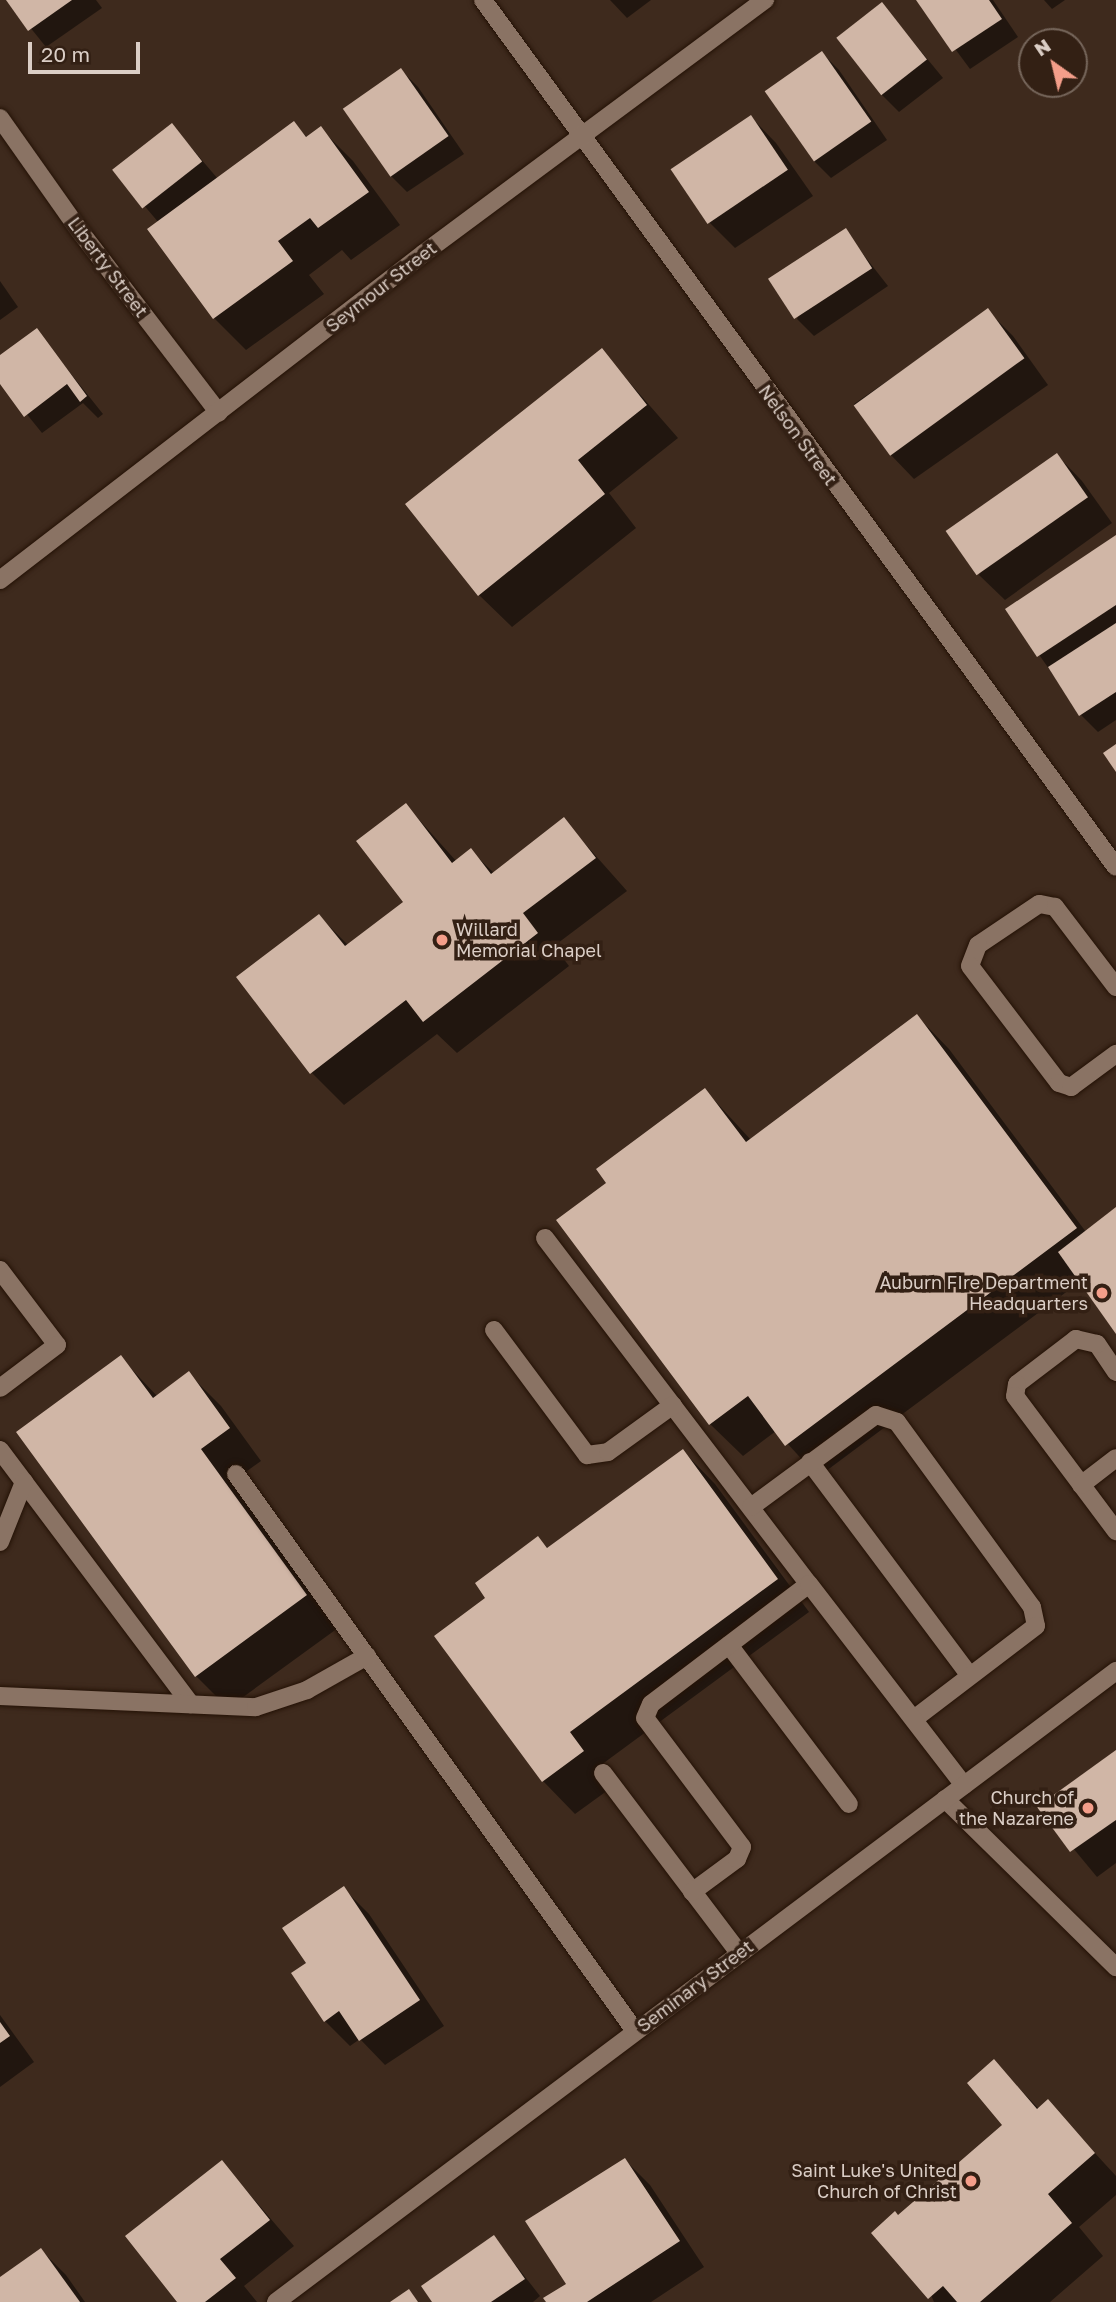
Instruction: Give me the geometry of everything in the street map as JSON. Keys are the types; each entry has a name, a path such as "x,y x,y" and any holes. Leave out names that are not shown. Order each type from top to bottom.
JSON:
{"street":[{"name":"Nelson Street","path":"483,0 581,138 1116,867"},
{"name":"Seymour Street","path":"0,580 765,0"},
{"name":"Liberty Street","path":"0,118 79,230 219,413"},
{"path":"1116,987 1055,907 1039,904 978,945 970,966 1059,1083 1071,1087 1116,1054"},
{"path":"545,1238 964,1785"},
{"path":"0,1270 57,1345 0,1388"},
{"path":"494,1330 587,1455 608,1452 673,1405"},
{"path":"1116,1372 1097,1344 1076,1339 1017,1384 1015,1396 1116,1531"},
{"path":"751,1507 876,1415 897,1422 1032,1607 1036,1626 914,1719"},
{"path":"0,1450 191,1704"},
{"path":"1081,1485 1116,1458"},
{"path":"810,1462 970,1676"},
{"path":"236,1474 635,2031"},
{"path":"0,1542 24,1482"},
{"path":"692,1892 737,1859 742,1847 645,1718 650,1704 809,1584"},
{"path":"729,1645 849,1804"},
{"path":"0,1696 256,1707 307,1690 367,1656"},
{"name":"Seminary Street","path":"276,2302 1116,1671"},
{"path":"603,1773 738,1953"},
{"path":"945,1799 1116,1967"}],"building":[{"path":"6,0 72,0 28,31"},
{"path":"916,0 989,0 1002,19 952,52"},
{"path":"882,2 927,60 881,95 836,38"},
{"path":"822,51 871,121 814,162 765,91"},
{"path":"401,68 449,136 390,177 343,109"},
{"path":"751,115 788,170 707,224 671,169"},
{"path":"294,121 306,137 321,126 369,192 318,228 310,218 278,241 293,261 213,319 147,229"},
{"path":"172,123 202,162 142,208 112,170"},
{"path":"846,228 872,268 794,319 768,279"},
{"path":"988,308 1024,358 890,456 854,406"},
{"path":"37,328 87,396 80,402 67,384 24,417 0,384 0,355"},
{"path":"602,348 647,405 578,460 605,494 478,596 405,504"},
{"path":"1057,453 1088,497 977,575 946,531"},
{"path":"1116,535 1116,605 1037,657 1005,609"},
{"path":"1116,623 1116,692 1079,716 1048,667"},
{"path":"1116,744 1116,772 1103,753"},
{"name":"Willard Memorial Chapel","path":"406,803 452,863 471,848 491,874 564,817 596,858 523,913 538,933 423,1022 406,1000 310,1074 236,977 319,914 345,946 403,902 356,841"},
{"path":"917,1014 1077,1228 785,1446 748,1396 709,1425 556,1220 606,1183 596,1169 705,1088 746,1142"},
{"name":"Auburn FIre Department Headquarters","path":"1116,1207 1116,1334 1058,1252"},
{"path":"121,1355 153,1398 189,1371 230,1428 201,1449 307,1595 195,1677 16,1432"},
{"path":"683,1449 778,1579 570,1732 584,1751 542,1782 434,1636 485,1598 475,1583 538,1536 547,1548"},
{"path":"1116,1750 1116,1820 1070,1852 1037,1807"},
{"path":"344,1886 420,2000 359,2041 339,2011 324,2022 291,1973 306,1963 282,1928"},
{"path":"0,2022 10,2036 0,2043"},
{"path":"994,2059 1037,2109 1048,2099 1095,2153 1048,2194 1072,2223 980,2302 957,2302 943,2286 928,2299 871,2233 895,2211 898,2215 1002,2125 967,2083"},
{"path":"625,2158 680,2241 587,2302 546,2302 543,2298 566,2284 525,2221"},
{"path":"222,2160 270,2220 220,2259 236,2278 205,2302 177,2302 125,2236"},
{"path":"494,2235 525,2279 491,2302 432,2302 421,2286"},
{"path":"41,2248 80,2302 0,2302 0,2277"},
{"path":"409,2289 418,2302 390,2302"}],"place":[{"name":"Willard Memorial Chapel","path":"442,940"},
{"name":"Auburn FIre Department Headquarters","path":"1102,1293"},
{"name":"Church of the Nazarene","path":"1088,1808"},
{"name":"Saint Luke's United Church of Christ","path":"971,2181"}]}
